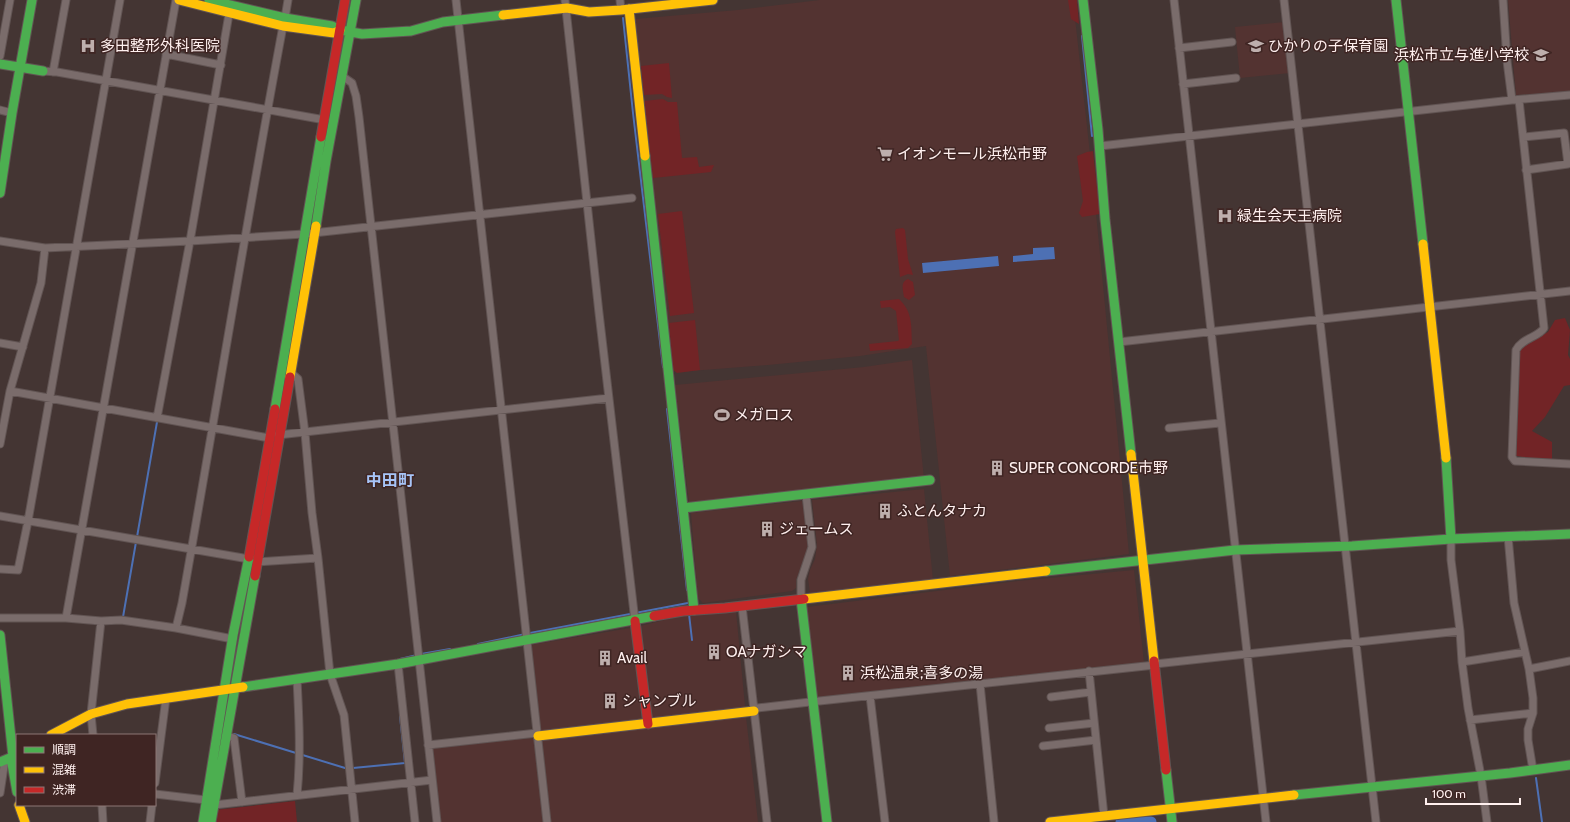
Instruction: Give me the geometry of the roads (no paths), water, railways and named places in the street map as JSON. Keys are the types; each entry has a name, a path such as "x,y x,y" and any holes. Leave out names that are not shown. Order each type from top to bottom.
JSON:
{"street":[{"path":"0,56 10,0"},
{"path":"0,193 3,151 21,68 32,0"},
{"path":"53,72 66,0"},
{"path":"0,569 18,570 78,246 120,0"},
{"path":"66,618 176,0"},
{"path":"179,0 231,6"},
{"path":"209,0 284,22 334,33 340,30 362,34 411,31 443,22 566,4 589,12 625,10 676,2 713,0"},
{"path":"176,628 182,603 246,238 267,109 288,0"},
{"path":"274,437 290,372 325,120 345,0"},
{"path":"211,822 210,802 309,233 342,76 356,0"},
{"path":"456,0 547,822"},
{"path":"620,0 625,10 694,606"},
{"path":"1083,0 1100,146 1105,219 1152,665 1172,822"},
{"path":"1174,0 1220,423 1248,654 1266,822"},
{"path":"1284,0 1376,822"},
{"path":"1396,0 1446,452 1451,560 1460,631 1462,662 1487,822"},
{"path":"1503,0 1508,61 1522,136 1544,330 1523,342 1516,350 1512,458 1516,461 1570,464"},
{"path":"566,4 635,621 648,724"},
{"path":"157,418 231,6"},
{"path":"1179,48 1232,42"},
{"path":"166,54 221,65"},
{"path":"0,64 106,80 325,120"},
{"path":"342,76 352,83 356,96 437,822"},
{"path":"1183,84 1236,78"},
{"path":"1100,146 1570,95"},
{"path":"0,110 12,113"},
{"path":"1522,136 1564,133 1568,164 1526,170"},
{"path":"0,241 45,248 246,238 309,233 632,198"},
{"path":"0,444 10,391 41,283 45,248"},
{"path":"1119,342 1570,291"},
{"path":"0,343 23,347"},
{"path":"290,372 298,379 330,674 344,715 355,822"},
{"path":"10,391 212,428 274,437 610,398"},
{"path":"1169,428 1220,423"},
{"path":"683,508 930,480"},
{"path":"806,495 812,547 801,580 801,599 827,822"},
{"path":"0,516 252,561 318,558"},
{"path":"53,734 91,714 122,705 398,664 526,639 635,621 694,606 705,610 1235,550 1345,546 1451,539 1570,534"},
{"path":"1508,536 1514,603 1529,669 1533,698 1533,713 1528,729 1528,740 1533,770"},
{"path":"203,822 210,802 227,736 233,640 252,561"},
{"path":"742,606 767,822"},
{"path":"0,618 66,618 101,621 121,620 176,628 233,640"},
{"path":"93,734 91,714 101,621"},
{"path":"428,746 648,724 754,712 757,708 1460,631"},
{"path":"0,635 3,698 9,758 16,788"},
{"path":"1462,662 1525,652"},
{"path":"1529,669 1570,661"},
{"path":"398,664 415,822"},
{"path":"1089,671 1104,816"},
{"path":"297,679 300,750 297,795"},
{"path":"980,684 994,822"},
{"path":"1051,697 1091,692"},
{"path":"870,696 885,822"},
{"path":"156,775 166,698"},
{"path":"1470,720 1533,713"},
{"path":"1049,728 1094,723"},
{"path":"227,736 234,738 242,802"},
{"path":"1043,746 1096,740"},
{"path":"0,793 9,758"},
{"path":"1050,822 1481,776 1570,765"},
{"path":"156,794 210,802 242,802 432,780"},
{"path":"20,806 25,822"},
{"path":"102,806 103,822"},
{"path":"150,822 152,806"}],"water":[{"path":"1054,247 1055,259 1013,262 1013,256 1033,254 1033,248"},
{"path":"998,256 999,266 923,273 922,263"}],"waterway":[{"path":"623,18 663,367"},
{"path":"1082,36 1092,136"},
{"path":"667,409 687,590"},
{"path":"137,537 157,422"},
{"path":"124,617 136,542"},
{"path":"478,644 688,603"},
{"path":"689,614 692,640"},
{"path":"421,654 450,649"},
{"path":"400,659 417,655"},
{"path":"353,768 405,763 400,716"},
{"path":"234,734 345,768"},
{"path":"1536,778 1542,822"},
{"path":"1121,822 1151,822"}],"place":[{"name":"多田整形外科医院","path":"88,46"},
{"name":"ひかりの子保育園","path":"1256,46"},
{"name":"浜松市立与進小学校","path":"1541,55"},
{"name":"イオンモール浜松市野","path":"885,154"},
{"name":"緑生会天王病院","path":"1225,216"},
{"name":"メガロス","path":"722,415"},
{"name":"SUPER CONCORDE市野","path":"997,468"},
{"name":"ふとんタナカ","path":"885,511"},
{"name":"ジェームス","path":"767,529"},
{"name":"OAナガシマ","path":"714,652"},
{"name":"Avail","path":"605,658"},
{"name":"浜松温泉;喜多の湯","path":"848,673"},
{"name":"シャンブル","path":"610,701"}],"district":[{"name":"中田町","path":"390,480"}]}
